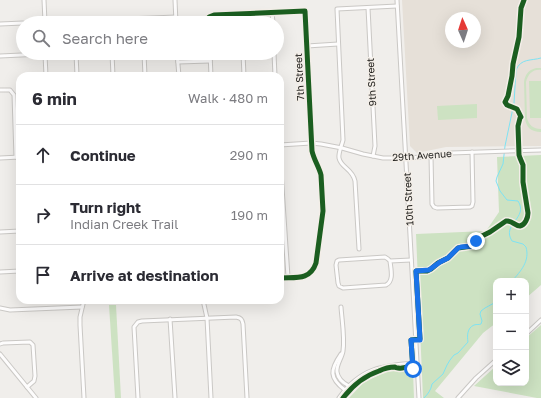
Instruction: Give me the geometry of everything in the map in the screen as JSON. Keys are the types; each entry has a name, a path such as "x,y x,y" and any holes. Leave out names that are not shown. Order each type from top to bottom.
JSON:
{"street":[{"path":"44,0 45,16"},
{"path":"175,0 176,16"},
{"name":"10th Street","path":"397,0 419,396"},
{"path":"359,249 354,176 351,171 342,164 339,157 343,140 337,9 397,6"},
{"name":"9th Street","path":"368,8 374,146 373,156"},
{"name":"7th Street","path":"272,12 305,10 311,143 313,156 321,175 323,211 316,263 313,271 304,277 284,278"},
{"path":"211,16 214,14 272,12 272,16"},
{"path":"0,24 16,23"},
{"path":"307,46 338,44"},
{"path":"0,56 16,55"},
{"path":"45,60 46,72"},
{"path":"76,60 77,72"},
{"path":"112,60 113,72"},
{"path":"144,60 145,72"},
{"path":"243,60 244,72"},
{"path":"274,60 275,72"},
{"path":"179,72 178,62 210,61 211,72"},
{"path":"0,90 10,90 14,95 16,126"},
{"name":"29th Avenue","path":"284,145 311,143 332,145 363,154 388,158 431,156 446,153 541,150"},
{"path":"431,156 432,204 434,207 470,207 472,206 473,202 472,152"},
{"path":"0,158 16,157"},
{"path":"284,217 288,277"},
{"path":"0,232 16,231"},
{"path":"385,257 390,262 391,280 386,286 343,288 338,283 336,265 339,260 385,257"},
{"path":"390,262 411,260"},
{"path":"0,272 16,271"},
{"path":"83,304 80,325 84,398"},
{"path":"204,304 207,318 211,398"},
{"path":"0,308 10,310 82,307"},
{"path":"341,307 343,351 337,367 337,372 343,383 349,386"},
{"path":"138,398 135,324 142,321 236,316 243,320 244,324 247,398"},
{"path":"170,319 175,398"},
{"path":"529,331 541,320"},
{"path":"0,344 30,342 33,345 35,376 34,381 27,387"},
{"path":"343,351 334,365 333,374 335,381 345,390"},
{"path":"0,354 36,398"},
{"path":"339,398 360,376 373,370 394,364 417,363"},
{"path":"458,398 476,378 493,363"}],"shaded area":[{"path":"402,0 541,0 541,146 446,147 417,153 410,146"}],"green space":[{"path":"536,68 541,68 541,70 536,70 531,73 526,82 527,118 532,126 541,129 541,132 534,131 530,128 525,118 524,79 529,71"},
{"path":"529,81 541,81 541,118 530,118"},
{"path":"477,104 477,118 438,120 437,106"},
{"path":"541,155 541,285 529,295 529,278 493,278 493,325 483,333 435,391 444,398 423,398 416,234 486,231 499,212 497,157"},
{"path":"109,305 116,305 121,398 115,398"},
{"path":"541,325 541,398 474,386 493,369 493,386 529,386 529,335"},
{"path":"408,368 413,372 414,398 349,398 364,382 386,372"}],"waterway":[{"path":"514,278 524,266 527,257 526,247 523,244 512,241 510,235 510,230 518,217 520,207 518,201 507,200 500,191 496,181 503,164 505,146 514,103 516,70 523,62 541,58"},
{"path":"424,398 429,392 432,384 443,374 450,360 468,342 470,328 474,325 481,324 481,311 493,304"}],"cycle path":[{"path":"343,398 359,382 374,373 393,367 408,367 413,369 411,340 420,339 416,271 427,271 431,269 438,263 448,258 458,248 472,246 480,237 506,221 510,221 520,226 525,223 527,219 528,213 523,182 523,165 519,155 518,126 521,117 517,109 507,105 505,102 508,96 512,76 519,37 521,8 524,0"},
{"path":"212,16 305,11 312,151 321,175 323,211 316,263 313,269 310,273 301,277 284,278"}],"route":[{"path":"413,369 411,340 420,340 416,271 427,271 448,258 458,248 472,246 476,241"}]}
